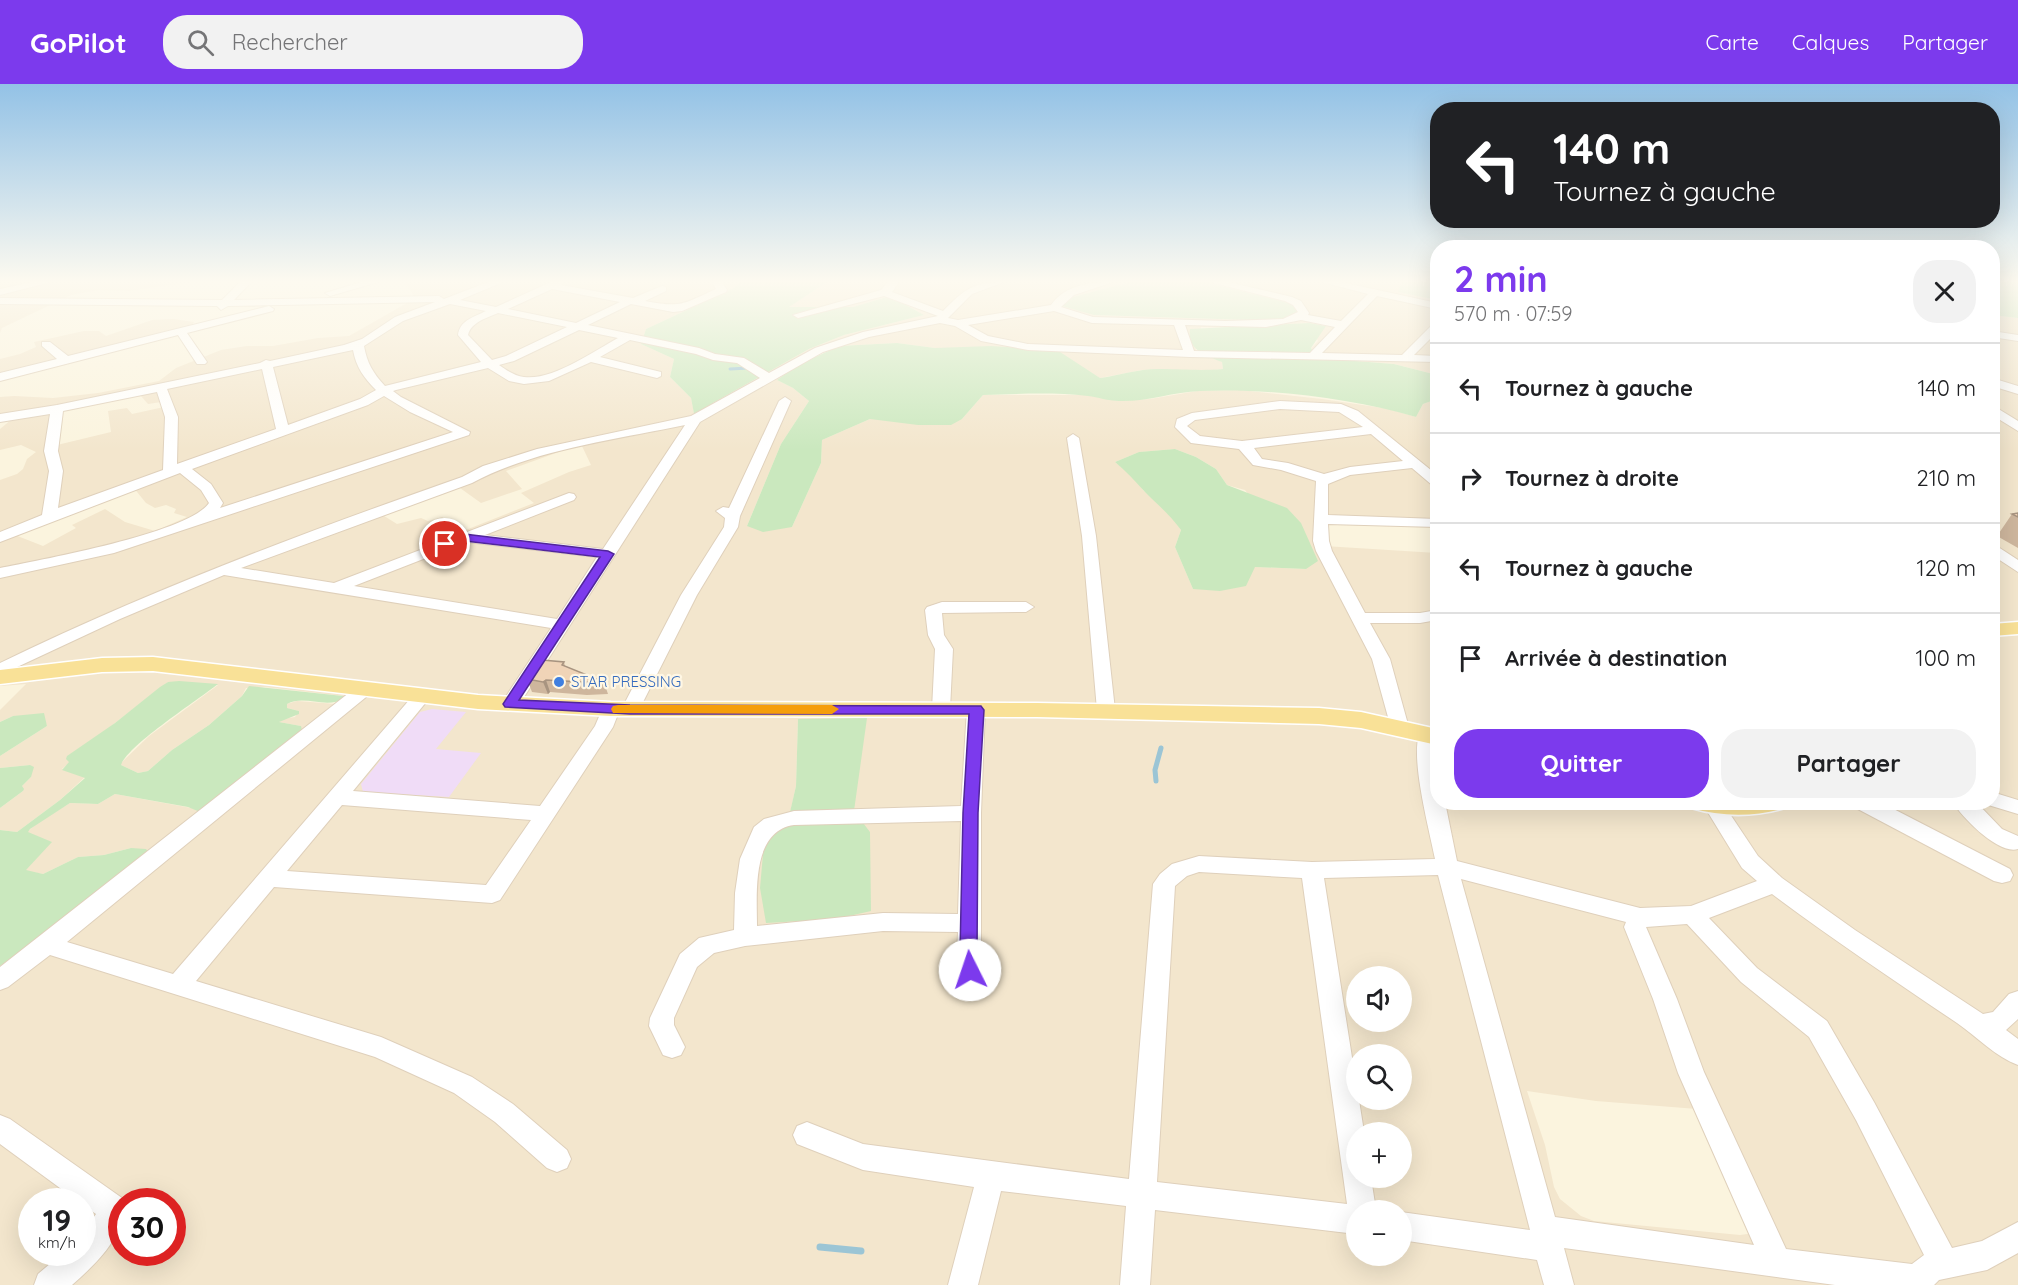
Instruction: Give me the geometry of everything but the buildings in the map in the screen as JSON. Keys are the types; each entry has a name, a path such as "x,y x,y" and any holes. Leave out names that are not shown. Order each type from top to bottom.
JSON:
{"main road":[{"path":"2000,629 2018,628"},
{"path":"0,677 102,665 153,664 510,704 621,710 1106,710 1319,716 1400,728 1430,736"}],"street":[{"path":"0,377 152,338"},
{"path":"185,338 201,362"},
{"path":"0,418 57,409 358,345 369,338"},
{"path":"465,338 489,365 515,377 535,381 549,377 626,338"},
{"path":"0,537 176,469 364,402 382,392 426,378 514,358 553,338"},
{"path":"633,338 699,351 713,357 740,360 768,378"},
{"path":"0,670 104,619 219,570 467,480 488,469 596,439 695,419 819,350 854,338"},
{"path":"983,338 1003,344 1028,347 1190,354 1430,359"},
{"path":"1184,338 1190,354"},
{"path":"1314,355 1330,338"},
{"path":"1406,358 1425,338"},
{"path":"46,344 65,360"},
{"path":"0,573 88,555 464,432 382,392 366,373 358,356 358,345"},
{"path":"588,358 657,374"},
{"path":"266,363 283,430"},
{"path":"2000,384 2018,390"},
{"path":"160,387 164,393 173,425 176,469"},
{"path":"268,878 492,894 604,727 621,710 731,527 728,514 785,401"},
{"path":"1374,430 1242,446 1196,440 1180,427 1181,422 1192,417 1260,406 1302,405 1348,411 1374,430 1430,476"},
{"path":"49,517 56,471 51,451 57,409"},
{"path":"2000,414 2018,426"},
{"path":"510,704 695,419"},
{"path":"1073,438 1089,536 1106,710"},
{"path":"1242,446 1260,463 1283,466 1324,479 1361,470 1415,464"},
{"path":"176,469 206,487 216,502 210,512 196,521"},
{"path":"1324,479 1321,519 1324,551 1381,659 1400,728"},
{"path":"332,589 569,497"},
{"path":"1321,519 1430,523"},
{"path":"464,537 608,554"},
{"path":"2000,554 2018,567"},
{"path":"219,570 560,624"},
{"path":"941,710 944,649 936,635 933,610 942,607 1026,608"},
{"path":"1359,618 1430,616"},
{"path":"0,980 47,945 365,689"},
{"path":"179,984 423,695"},
{"path":"970,970 970,813 976,710"},
{"path":"1430,748 1427,765 1430,780"},
{"path":"337,797 546,814"},
{"path":"2000,801 2018,807"},
{"path":"1436,810 1447,867 1559,1285"},
{"path":"1711,810 1749,862 1774,884 2018,1054"},
{"path":"1877,810 2002,875"},
{"path":"1971,810 1995,834 2013,843"},
{"path":"745,937 750,863 761,833 771,824 794,818 970,813"},
{"path":"1135,1285 1164,884 1173,873 1182,867 1199,864 1312,870 1447,867 1640,917 1692,915 1774,884"},
{"path":"1312,870 1349,1122"},
{"path":"1692,915 1749,975 1818,1029 1864,1110 1945,1264"},
{"path":"1640,917 1635,927 1665,999 1691,1073 1777,1263"},
{"path":"672,1047 661,1026 662,1018 688,961 707,945 745,937 883,922 969,923"},
{"path":"47,945 381,1048 463,1085 504,1113 557,1159"},
{"path":"1980,1026 2000,1022 2018,1000"},
{"path":"807,1136 862,1157 991,1176 1346,1219"},
{"path":"4,1137 112,1208 110,1221 101,1236 49,1285"},
{"path":"963,1285 991,1176"},
{"path":"1412,1227 1547,1239 1591,1238 1911,1280 1923,1275 1932,1267 1986,1256 2018,1238"}],"shaded area":[{"path":"52,338 161,338 0,380 0,359 36,347 34,342"},
{"path":"318,338 643,338 641,344 674,359 670,377 691,398 695,418 713,403 809,349 836,338 1199,338 1196,350 1222,362 1223,369 1195,372 1142,370 1100,378 1083,368 962,349 897,343 839,346 816,355 777,380 793,388 809,401 781,444 747,526 792,527 821,463 822,440 870,419 962,419 983,395 1087,395 1118,401 1150,399 1197,391 1241,390 1390,409 1416,417 1423,404 1430,402 1430,525 1317,519 1324,546 1430,553 1430,810 2000,810 2000,338 2018,338 2018,1285 0,1285 0,966 81,908 131,848 104,855 78,857 43,874 26,871 27,832 40,821 70,803 98,804 115,794 197,809 301,726 279,722 295,717 299,711 287,708 286,704 297,701 336,704 343,696 265,687 246,688 242,696 209,725 172,750 148,771 138,773 121,763 149,736 218,685 168,682 115,723 62,769 85,777 60,800 17,832 0,830 0,808 23,791 22,786 31,777 30,765 0,768 0,756 47,726 45,721 13,716 0,722 0,710 26,684 0,686 0,480 17,474 23,469 27,459 36,452 21,445 0,450 0,429 12,419 0,416 0,397 53,398 98,393 159,381 176,368 221,350 247,346 273,346","holes":["140,395 148,404 161,402 164,407 132,414 127,408 108,411 111,432 57,445 60,410","581,444 591,465 521,493 534,503 463,531 442,517 428,521 421,518 397,524 381,514 460,488 481,503 522,489 506,471","1175,449 1196,457 1216,469 1227,485 1245,490 1306,569 1255,567 1193,589 1175,547 1181,530 1169,513 1143,490 1135,478 1115,462 1139,452","133,487 146,503 155,508 166,505 176,509 174,513 187,517 155,531 125,522 105,509 72,525 76,528 43,546 15,535","798,719 854,811 790,813 796,786","1527,1091 1596,1101 1697,1109 1755,1233 1740,1235 1594,1221 1581,1216 1560,1199 1554,1187 1545,1145"]},
{"path":"1317,338 1430,338 1430,373 1394,364 1317,358 1311,348 1318,341"},
{"path":"432,709 466,712 436,749 481,753 449,797 363,792 361,784 420,712"}],"green space":[{"path":"643,338 836,338 809,349 713,403 695,419 691,398 670,377 674,359 641,344"},
{"path":"1190,338 1318,338 1311,348 1317,358 1394,364 1430,373 1430,402 1423,404 1416,417 1364,404 1254,391 1190,392 1129,401 1062,394 983,395 962,419 951,425 918,425 870,419 822,440 821,463 792,527 763,532 747,526 781,444 809,401 793,388 777,380 796,366 839,346 897,343 935,348 991,346 1057,350 1100,378 1153,369 1223,369 1222,362 1198,351"},
{"path":"1175,449 1196,457 1216,469 1227,485 1287,508 1301,523 1318,561 1306,569 1255,567 1246,586 1220,591 1193,589 1175,547 1181,530 1115,462 1139,452"},
{"path":"168,682 218,684 149,735 126,756 121,765 138,773 148,771 172,750 209,725 242,696 249,686 345,698 330,703 294,701 287,704 287,708 299,711 299,714 279,722 301,726 302,730 200,812 188,807 115,794 98,804 70,803 30,829 28,832 52,842 26,870 43,874 78,857 104,855 131,848 146,849 149,853 81,908 0,966 0,830 17,832 60,800 85,778 62,770 69,762 66,759 67,756 115,723 160,687"},
{"path":"44,713 47,726 0,756 0,722 13,716"},
{"path":"867,718 854,811 870,832 871,911 836,919 766,923 760,888 766,820 790,812 796,786 798,719"},
{"path":"30,765 34,767 31,777 22,786 23,791 0,808 0,768"}],"waterway":[{"path":"730,369 748,368"},
{"path":"1156,781 1155,770 1161,748"},
{"path":"820,1247 861,1251"}],"slow traffic":[{"path":"618,709 832,709"}],"place":[{"name":"STAR PRESSING","path":"559,682"}],"route":[{"path":"445,544 464,537 496,543 608,554 560,624 510,704 630,710 976,710 970,813 970,970"}]}
